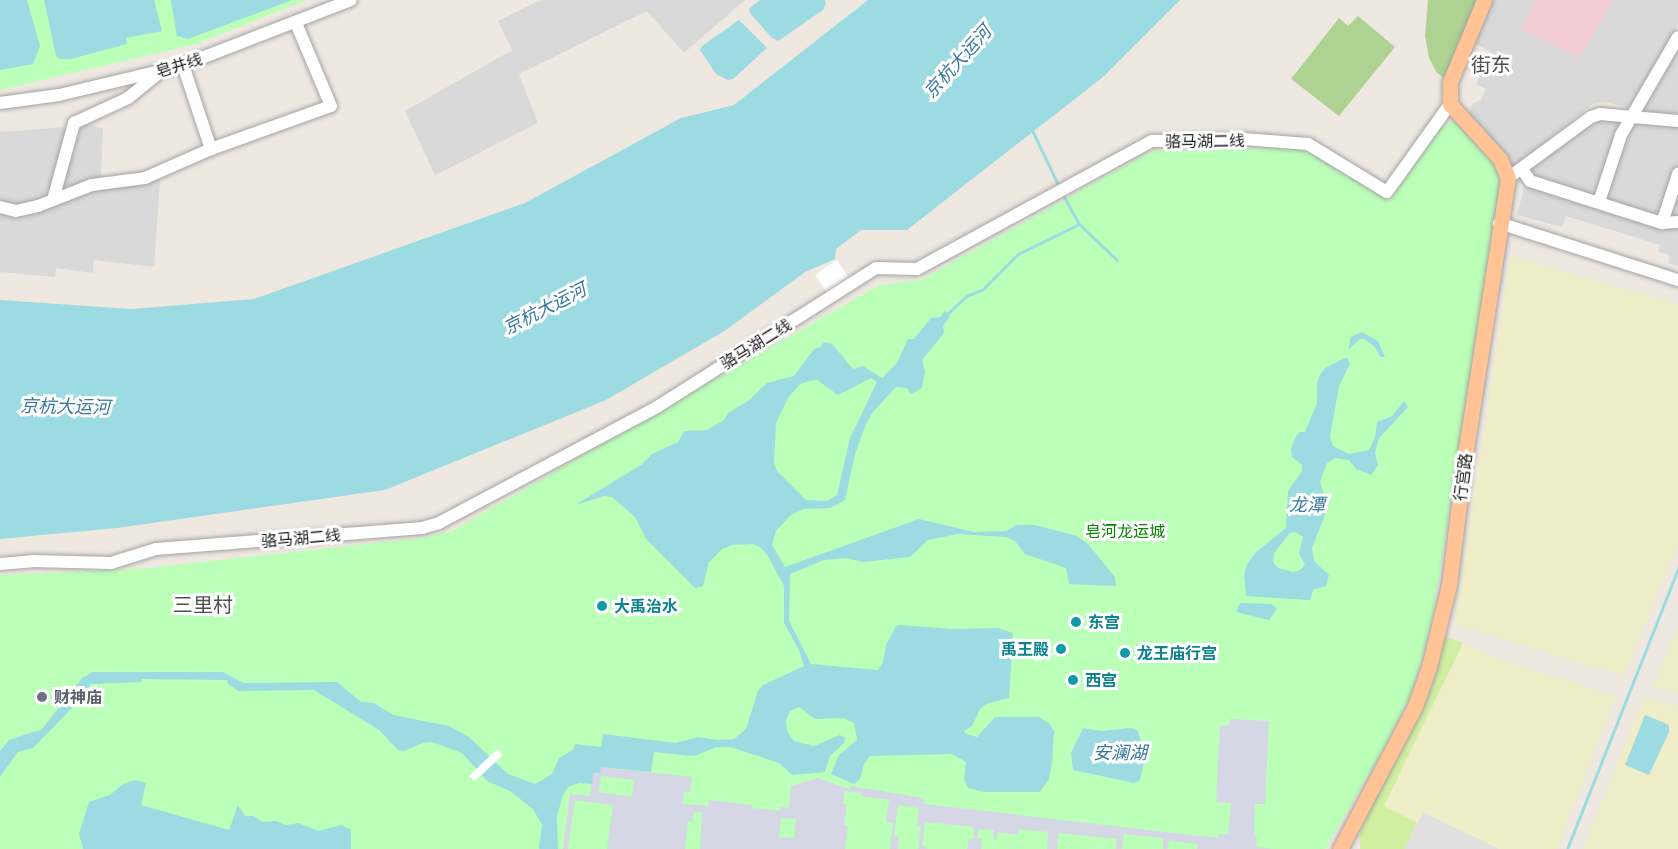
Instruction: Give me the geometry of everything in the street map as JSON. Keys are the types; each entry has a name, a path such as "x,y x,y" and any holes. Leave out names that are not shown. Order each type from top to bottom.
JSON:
{"main road":[{"path":"1484,0 1450,82 1450,104 1500,159 1508,178"},
{"name":"行宫路","path":"1340,849 1415,706 1429,667 1443,613 1499,223 1508,178"}],"street":[{"name":"皂井线","path":"0,103 59,95 183,65 351,0"},
{"path":"0,207 16,211 92,185 145,178 211,148 331,106 296,23"},
{"path":"1599,202 1621,135 1678,37"},
{"path":"183,65 211,148"},
{"path":"53,200 74,123 128,98 162,71"},
{"name":"骆马湖二线","path":"0,564 32,561 111,563 156,549 422,528 439,523 657,407 876,268 917,269 1152,141 1244,140 1308,144 1387,192 1450,104"},
{"path":"1508,178 1592,117 1600,114 1678,120"},
{"path":"1522,169 1530,181 1662,223 1678,222"},
{"path":"1662,223 1678,174"},
{"path":"1499,223 1678,280"},
{"path":"1349,849 1355,820"}],"shaded area":[{"path":"541,0 745,0 684,53 647,11 519,74 538,123 435,175 405,111 512,50 498,21"},
{"path":"1492,0 1536,0 1522,30 1580,58 1613,0 1678,0 1678,24 1631,108 1605,102 1593,104 1512,169 1468,117 1472,104 1481,100 1486,89 1476,84 1491,52 1472,42"},
{"path":"1536,0 1613,0 1580,58 1521,30"},
{"path":"1678,45 1678,266 1668,263 1670,255 1658,252 1660,245 1566,216 1562,227 1517,215 1529,168 1598,120 1633,121"},
{"path":"94,125 103,129 101,180 146,170 158,164 161,167 154,267 94,260 93,273 56,268 55,277 0,272 0,132"},
{"path":"1510,256 1678,304 1678,542 1624,676 1455,624"},
{"path":"1678,627 1678,692 1654,687"},
{"path":"1463,643 1493,657 1616,696 1557,849 1499,849 1423,813 1417,823 1384,806"},
{"path":"1644,698 1678,706 1678,849 1583,849"},
{"path":"1230,719 1269,721 1265,804 1255,804 1254,836 1257,837 1256,847 1274,849 1197,849 1197,844 1169,841 1167,849 1163,849 1163,838 1124,834 1122,849 1116,849 1117,839 1059,833 1057,849 1047,849 1048,832 1019,829 1018,835 998,832 997,840 993,839 994,830 979,829 977,838 982,839 981,849 967,849 969,839 973,839 974,827 925,822 922,846 929,849 918,849 921,826 917,825 919,808 898,805 894,836 899,837 898,849 890,849 893,823 886,822 889,800 845,791 843,804 847,804 844,825 848,826 845,849 700,849 702,813 694,811 692,821 688,821 685,849 607,849 613,805 575,800 568,849 563,849 570,794 590,796 593,772 600,767 692,777 690,792 684,792 683,804 708,806 709,800 779,811 780,807 789,808 791,786 818,778 849,789 851,786 923,798 924,804 1218,838 1219,834 1228,834 1231,803 1216,802 1220,725 1229,725","holes":["601,776 634,780 632,797 599,792","781,818 796,819 794,838 779,837"]},
{"path":"1423,812 1499,849 1405,849"}],"green space":[{"path":"0,0 307,0 196,44 0,90"},
{"path":"1428,0 1478,0 1444,78 1437,73 1429,58 1425,36"},
{"path":"1358,16 1395,47 1339,116 1291,79 1339,18 1348,26"},
{"name":"皂河龙运城","path":"1455,121 1494,160 1500,173 1501,183 1432,621 1414,688 1381,754 1325,849 0,849 0,575 137,569 421,538 452,531 879,285 921,280 1151,151 1296,148 1328,160 1390,201 1436,130"},
{"path":"1444,636 1463,643 1384,806 1417,823 1405,849 1360,849 1360,834 1366,816 1432,686"}],"water":[{"path":"0,0 27,0 40,46 33,64 0,70"},
{"path":"44,0 154,0 162,31 126,38 127,44 71,59 60,59 56,56"},
{"path":"171,0 292,0 188,39 177,36"},
{"path":"760,0 825,0 826,3 823,10 778,41 772,38 750,13 749,9"},
{"name":"京杭大运河","path":"868,0 1180,0 1103,77 907,230 861,230 836,249 835,259 805,272 726,330 606,400 385,490 117,528 0,539 0,300 131,309 254,299 525,203 681,118 734,105"},
{"path":"739,20 767,48 733,79 728,80 716,74 700,50 702,46"},
{"path":"945,311 950,316 943,326 944,333 922,360 925,371 922,388 911,394 907,388 896,387 873,412 855,454 845,500 830,508 804,509 791,515 776,531 772,545 785,567 919,519 974,532 1006,531 1016,525 1035,525 1077,536 1088,544 1115,577 1116,586 1069,584 1066,568 1025,554 1015,541 1006,537 958,534 928,540 910,557 863,562 846,558 824,560 790,574 789,621 811,664 878,670 883,663 886,645 896,626 900,625 952,629 998,628 1013,633 1009,698 986,704 980,709 972,726 964,731 966,734 977,737 995,717 1039,717 1050,724 1054,731 1052,764 1049,779 1040,792 984,792 968,788 964,779 966,762 952,754 870,756 864,764 860,779 854,784 831,774 839,755 857,740 854,723 843,718 815,719 799,707 790,711 786,720 787,731 794,741 814,746 840,735 845,738 844,743 830,756 825,772 792,775 779,763 730,747 717,747 694,756 654,752 651,772 601,767 600,773 593,773 592,784 579,783 568,787 563,795 557,816 558,849 539,849 542,825 533,809 510,791 487,781 462,753 432,742 423,743 404,751 398,750 379,730 314,690 238,691 228,684 227,680 142,679 141,682 91,684 74,706 33,748 18,752 0,777 0,751 9,740 42,729 82,678 93,672 223,672 243,683 337,682 361,702 374,703 393,715 449,726 469,737 508,774 535,784 552,774 559,758 573,750 575,744 601,747 603,734 676,743 698,737 717,740 734,739 746,729 758,691 763,685 804,666 799,650 784,623 784,586 768,556 760,547 752,544 732,545 722,549 709,562 703,586 695,588 646,539 635,517 612,497 604,496 575,505 641,465 652,454 678,442 684,431 707,430 724,420 728,413 748,401 767,383 794,376 814,349 820,347 824,342 832,344 853,369 863,366 882,378 897,363 908,339 914,339 931,318 940,317","holes":["871,378 877,382 850,438 837,495 827,501 806,500 777,471 774,464 776,423 788,398 800,384 809,381 817,380 838,395"]},
{"path":"1362,332 1378,341 1385,357 1380,357 1375,347 1364,339 1360,339 1348,350 1351,337"},
{"name":"龙潭","path":"1347,357 1350,364 1339,386 1330,437 1333,446 1349,454 1369,450 1375,437 1377,422 1392,416 1404,401 1408,407 1379,438 1375,453 1378,465 1371,475 1356,469 1349,460 1335,458 1327,463 1320,482 1328,507 1312,548 1314,561 1329,575 1326,586 1313,590 1310,600 1246,596 1244,574 1247,564 1256,552 1286,528 1288,491 1302,471 1302,465 1292,457 1291,449 1296,436 1300,432 1305,432 1317,403 1317,383 1325,368","holes":["1295,532 1303,537 1299,553 1305,565 1293,572 1278,568 1273,562 1274,553 1290,533"]},
{"path":"1240,603 1271,604 1277,608 1269,620 1236,612"},
{"path":"1645,715 1669,726 1669,732 1649,775 1625,765"},
{"name":"安澜湖","path":"1083,728 1101,731 1131,728 1138,731 1145,757 1140,780 1134,783 1073,770 1071,753"},
{"path":"135,780 146,783 141,805 229,830 238,805 245,816 254,816 262,822 276,821 286,825 299,823 318,831 342,825 351,830 351,849 83,849 79,834 89,802 110,795 123,784"}],"pier":[{"path":"837,260 850,280 828,294 815,275"},
{"path":"497,749 503,755 475,781 469,776"}],"waterway":[{"path":"1032,130 1060,189"},
{"path":"947,314 966,296 982,290 1018,254 1079,224 1063,195"},
{"path":"1079,224 1117,260"},
{"path":"1567,849 1678,568"}],"place":[{"name":"大禹治水","path":"602,606"},
{"name":"东宫","path":"1076,622"},
{"name":"禹王殿","path":"1061,649"},
{"name":"龙王庙行宫","path":"1125,653"},
{"name":"西宫","path":"1073,680"},
{"name":"财神庙","path":"42,697"}],"district":[{"name":"街东","path":"1491,64"},
{"name":"三里村","path":"203,604"}]}
